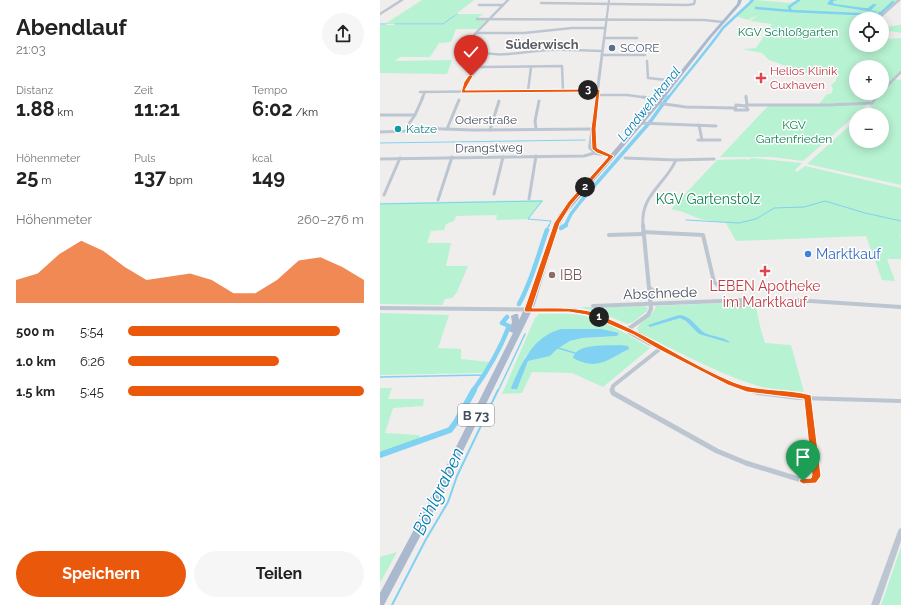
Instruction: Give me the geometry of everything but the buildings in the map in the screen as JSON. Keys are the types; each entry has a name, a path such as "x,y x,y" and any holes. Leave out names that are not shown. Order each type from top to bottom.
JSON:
{"main road":[{"name":"B 73","path":"380,603 528,310 557,223 570,203 611,156 643,124 661,103 676,81 740,1"},
{"name":"B 73","path":"510,347 516,325 514,316"}],"street":[{"path":"380,14 402,0"},
{"path":"508,0 470,40 469,47 474,51 482,54 532,53 546,50 602,51"},
{"path":"609,0 594,129 590,148 597,153 611,156"},
{"path":"541,3 688,5 694,4 695,0"},
{"path":"886,12 899,0"},
{"path":"479,5 503,5"},
{"path":"477,18 704,20 723,22"},
{"path":"476,33 524,33 572,28 605,28"},
{"path":"604,38 637,38"},
{"path":"602,55 645,55"},
{"path":"647,61 648,78 676,81"},
{"path":"462,92 466,82 479,67 562,66 563,91"},
{"path":"528,91 531,67"},
{"path":"889,84 901,72"},
{"path":"411,128 408,125 415,115 425,92 598,92 626,95 686,107 735,108 736,111 748,110 746,105 746,96"},
{"path":"447,129 459,100"},
{"path":"735,108 736,105 828,105 872,102 874,100"},
{"path":"490,130 499,101"},
{"path":"536,129 535,121 539,101"},
{"path":"380,115 415,115"},
{"path":"643,124 716,126"},
{"path":"699,125 700,140 720,140"},
{"name":"Oderstraße","path":"380,132 406,131 411,128 490,130 594,129"},
{"name":"Drangstweg","path":"380,158 584,156 597,153"},
{"path":"529,198 536,156"},
{"path":"438,200 452,157"},
{"path":"494,194 503,157"},
{"path":"384,195 400,158"},
{"path":"624,158 676,160 714,159"},
{"path":"626,330 648,315 652,305 649,294 650,288 643,233 642,212 647,197 669,175 676,160"},
{"path":"609,235 643,233 703,236 714,282 719,286"},
{"name":"Abschnede","path":"593,306 728,301 736,306 741,305 740,302 736,301 747,300"},
{"path":"755,301 783,300 901,308"},
{"path":"380,308 576,310 598,316 626,330 649,344 661,348 730,383 757,393 770,396 901,401"},
{"path":"493,310 514,316"},
{"path":"661,348 613,387 613,393 713,450 749,464 809,482 815,480 817,475 808,397"},
{"path":"883,401 901,404"},
{"path":"875,605 901,531"}],"green space":[{"path":"422,0 474,0 443,24 385,24"},
{"name":"KGV Schloßgarten","path":"755,0 790,3 798,0 897,0 883,12 849,12 848,15 849,52 889,52 889,39 901,38 901,71 893,79 901,80 901,185 807,164 849,126 849,148 889,148 889,108 871,108 872,107 869,106 875,100 889,100 889,60 849,60 849,100 871,100 870,102 819,104 827,94 831,94 833,89 831,85 836,81 837,75 797,73 792,68 769,60 762,53 742,49 756,48 772,24 750,21 758,15 748,20 735,16"},
{"path":"458,14 483,14 476,19 487,20 478,29 456,29 451,42 439,43 430,57 400,57 395,61 452,60 447,74 380,73 380,25 442,25"},
{"path":"901,25 901,33 891,31 889,33 889,27"},
{"name":"KGV Gartenfrieden","path":"769,105 867,105 864,108 849,108 849,121 803,161 773,157 720,157"},
{"name":"KGV Gartenstolz","path":"752,158 802,163 795,170 797,172 805,166 901,188 901,236 899,236 901,237 901,259 887,259 895,281 882,280 866,236 736,241 726,223 700,219 671,209 717,160 748,160"},
{"path":"544,200 529,219 496,220 497,215 456,216 454,221 446,224 444,230 431,231 427,243 451,243 446,266 468,266 457,292 452,298 445,299 442,305 380,304 380,203"},
{"path":"742,301 752,301 755,303 765,343 791,345 804,392 767,388 740,380 682,354 640,333 637,329 652,313 656,306 725,303 734,307 744,307"},
{"path":"644,306 648,308 647,311 633,322 627,324 602,313 579,307 592,308"},
{"path":"380,313 449,315 438,348 461,349 461,359 489,362 484,372 380,375"},
{"path":"539,314 568,314 585,316 611,326 650,348 603,387 572,373 532,372 522,393 502,394 535,318","holes":["561,329 601,329 617,336 582,338 570,341 557,349 550,356 528,361 522,375 525,356"]},
{"path":"380,388 392,388 388,399 424,399 423,406 393,408 385,433 418,435 420,436 419,439 380,453"},
{"path":"901,547 901,605 881,605 884,597"},
{"path":"397,552 380,583 380,557"}],"water":[{"path":"830,0 838,0 833,1 835,4 864,8 877,4 870,11 867,11 827,4"},
{"path":"679,315 691,320 703,332 723,338 730,343 699,334 686,321 680,318 650,327 648,325"},
{"path":"561,329 601,329 619,333 617,336 582,338 570,341 557,349 550,356 528,361 517,389 512,389 511,388 519,369 529,352 542,338"},
{"path":"593,346 628,346 629,349 608,360 596,364 589,364 573,358 575,353 580,350"}],"waterway":[{"name":"Landwehrkanal","path":"724,27 753,0"},
{"path":"791,11 789,7 799,0"},
{"path":"791,11 879,15 893,2"},
{"path":"756,8 791,11"},
{"path":"869,10 876,12"},
{"path":"395,24 443,24 457,14"},
{"path":"380,24 386,24"},
{"name":"Landwehrkanal","path":"668,98 723,28"},
{"name":"Landwehrkanal","path":"565,225 571,214 581,201 650,122 668,97"},
{"path":"380,143 585,140"},
{"path":"380,204 542,201 528,219 551,221 549,226"},
{"path":"686,220 739,223 756,219 774,208 804,207 825,201 865,213 901,221"},
{"name":"Landwehrkanal","path":"547,230 549,225"},
{"name":"Landwehrkanal","path":"561,228 565,225"},
{"name":"Landwehrkanal","path":"519,304 531,277 547,230"},
{"name":"Landwehrkanal","path":"473,391 498,352 509,326 502,323 507,317"},
{"path":"498,391 525,334"},
{"path":"558,348 575,353"},
{"path":"380,377 484,375"},
{"name":"Landwehrkanal","path":"380,455 450,430 474,390"},
{"name":"Böhlgraben","path":"392,605 425,541 448,502 457,476 498,390"}],"place":[{"name":"SCORE","path":"612,48"},
{"name":"Helios Klinik Cuxhaven","path":"761,78"},
{"name":"Katze","path":"398,129"},
{"name":"Marktkauf","path":"808,254"},
{"name":"LEBEN Apotheke im Marktkauf","path":"765,271"},
{"name":"IBB","path":"552,275"}],"district":[{"name":"Süderwisch","path":"542,44"}],"route":[{"path":"471,76 466,82 462,92 598,90 595,111 594,149 598,152 611,156 570,203 557,223 528,310 576,310 589,313 626,330 637,333 661,348 730,383 747,389 776,393 799,394 808,397 817,476 813,481 803,481"}]}
